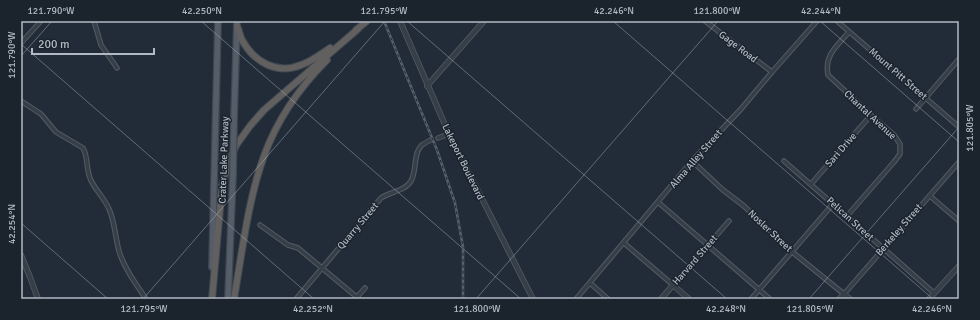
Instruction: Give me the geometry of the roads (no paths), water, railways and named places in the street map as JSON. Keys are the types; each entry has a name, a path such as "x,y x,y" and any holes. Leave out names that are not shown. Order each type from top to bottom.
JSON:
{"highway":[{"path":"212,299 222,186 229,160 237,144 264,110 367,21"},
{"path":"237,23 242,39 255,58 276,68 301,66 313,60 358,29"},
{"path":"234,299 256,183 264,156 274,134 286,113 306,84 323,63 358,29"}],"main road":[{"name":"Crater Lake Parkway","path":"212,299 218,21"},
{"name":"Crater Lake Parkway","path":"228,299 237,23"}],"street":[{"path":"21,43 41,21"},
{"path":"94,21 101,45 117,68"},
{"name":"Lakeport Boulevard","path":"400,21 449,134 533,299"},
{"path":"427,86 484,21"},
{"name":"Gage Road","path":"705,21 772,72"},
{"name":"Alma Alley Street","path":"576,299 692,161 741,109 817,21"},
{"name":"Mount Pitt Street","path":"837,21 959,127"},
{"name":"Chantal Avenue","path":"847,216 900,154 900,144 894,135 870,115 828,75 826,67 828,58 849,32"},
{"path":"916,108 959,59"},
{"path":"21,101 41,114 56,132 84,148 87,170 92,182 110,210 119,252 133,280 146,299"},
{"name":"Sari Drive","path":"811,184 870,115"},
{"path":"438,138 449,134"},
{"name":"Quarry Street","path":"296,299 381,198 405,187 411,180 417,155 422,145 431,140"},
{"name":"Nosler Street","path":"692,161 723,190 744,206 791,251 850,299"},
{"name":"Pelican Street","path":"784,161 934,293"},
{"name":"Berkeley Street","path":"840,299 959,162"},
{"path":"930,196 959,222"},
{"path":"658,203 770,299"},
{"path":"751,299 833,204"},
{"name":"Harvard Street","path":"661,299 729,221"},
{"path":"260,226 288,245 298,248 358,298 365,288"},
{"path":"624,243 690,299"},
{"path":"21,255 38,299"},
{"path":"929,299 959,266"},
{"path":"590,283 608,299"}],"railway":[{"path":"384,21 437,150 455,203 463,247 463,299"}]}
